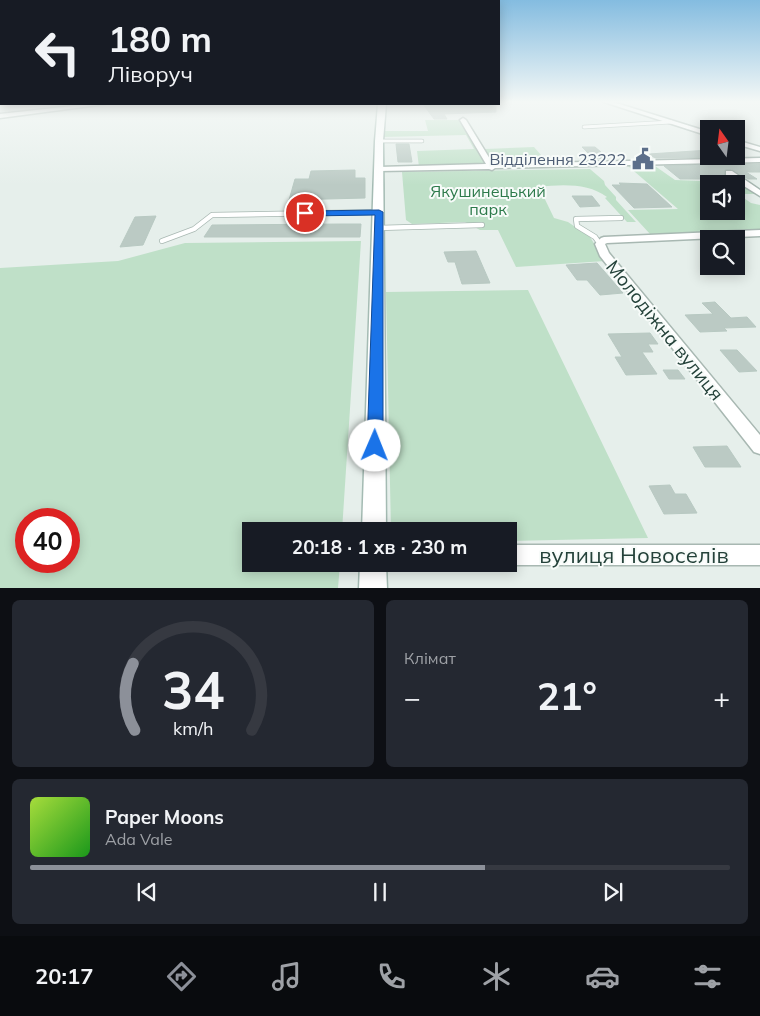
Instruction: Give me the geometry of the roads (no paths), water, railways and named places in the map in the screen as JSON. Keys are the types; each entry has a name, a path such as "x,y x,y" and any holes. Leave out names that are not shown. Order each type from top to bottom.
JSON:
{"street":[{"path":"374,522 380,129"},
{"path":"468,129 492,168"},
{"path":"745,145 760,149"},
{"path":"379,169 492,168 760,160"},
{"path":"729,173 760,194"},
{"name":"Молодіжна вулиця","path":"760,233 604,240 600,244 604,254 760,447"},
{"name":"вулиця Новоселів","path":"517,556 760,555"},
{"path":"373,572 373,588"}],"lane":[{"path":"379,141 422,140"},
{"path":"162,241 194,229 212,215 379,220 482,226"},
{"path":"600,244 595,237 577,226 576,219 621,218"}],"place":[{"name":"Відділення 23222","path":"643,159"}],"park label":[{"name":"Якушинецький парк","path":"488,200"}]}
